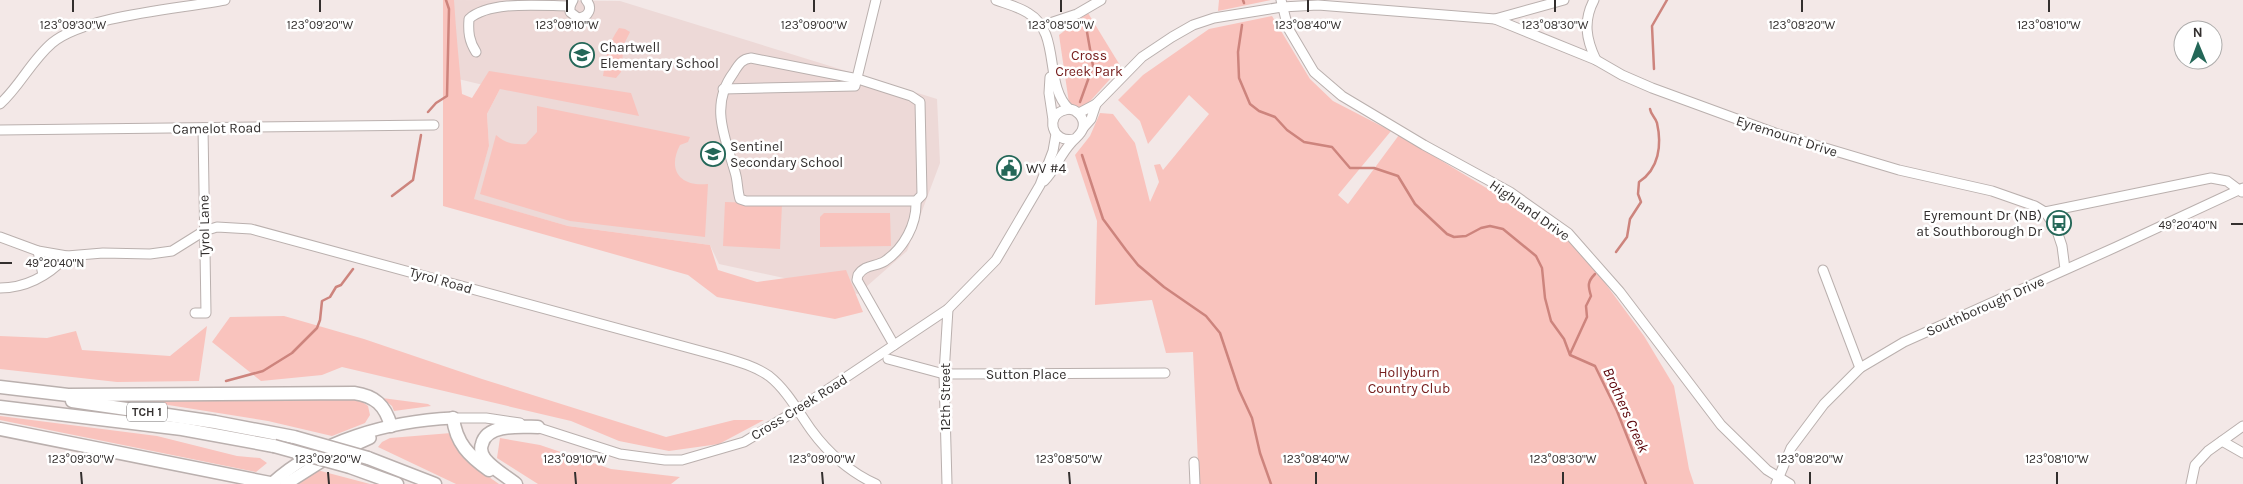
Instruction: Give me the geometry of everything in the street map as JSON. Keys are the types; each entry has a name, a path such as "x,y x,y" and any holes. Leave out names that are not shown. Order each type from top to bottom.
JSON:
{"highway":[{"path":"0,389 68,395 354,393 366,395 380,403 388,414 391,426"},
{"name":"TCH 1","path":"0,389 205,420 294,437 368,458 435,484"},
{"name":"TCH 1","path":"0,407 182,429 274,446 350,467 397,484"},
{"path":"453,418 457,436 466,452 480,464 514,484"},
{"path":"514,484 486,460 481,449 484,437 494,431 510,427 538,427"},
{"path":"0,429 273,483"},
{"path":"144,458 221,478 233,484"}],"main road":[{"path":"273,483 316,453 361,434 420,420 453,418"},
{"path":"286,484 330,456 369,439 391,426"}],"street":[{"path":"0,104 46,49 72,31 106,21 226,0"},
{"path":"476,52 470,43 468,30 469,19 474,14 485,10 508,7 571,3 572,15 582,18 589,11 590,5 586,0"},
{"path":"724,89 855,86 876,0"},
{"path":"996,0 1029,13 1041,26 1051,49 1056,88 1060,100 1079,114 1082,118 1083,128"},
{"path":"1041,26 1077,14 1101,0"},
{"path":"1495,19 1564,0"},
{"path":"1594,0 1590,8 1586,27 1591,50 1596,60"},
{"path":"1079,114 1096,104 1142,57 1193,25 1214,18 1282,3 1343,6 1495,19 1596,60"},
{"name":"Highland Drive","path":"1282,3 1288,28 1305,60 1314,72 1342,96 1424,145 1510,192 1568,233 1620,292 1722,425 1777,481 1790,484"},
{"path":"894,345 857,280 858,275 870,265 884,262 900,245 915,221 916,201 922,195 920,102 911,96 858,79 751,58 740,63 726,82 722,134 736,174 740,198 746,202 916,201"},
{"name":"Eyremount Drive","path":"1596,60 1622,75 1652,88 1766,130 1899,170 2016,198 2044,212"},
{"path":"1052,64 1049,93 1053,130 1056,134 1064,140 1074,139 1091,118 1096,104"},
{"path":"1053,120 1060,112 1070,109"},
{"name":"Camelot Road","path":"0,130 434,125"},
{"name":"Tyrol Lane","path":"195,313 206,313 203,128"},
{"name":"Cross Creek Road","path":"453,418 486,418 538,427 620,454 645,458 682,460 744,442 797,410 948,309 996,260 1040,185 1053,151 1056,134"},
{"name":"Cross Creek Road","path":"1040,185 1056,167 1074,139"},
{"path":"2065,269 2062,246 2056,228 2044,212 2211,178 2227,181 2242,190"},
{"name":"Southborough Drive","path":"1777,481 1791,448 1824,404 1860,368 1904,342 2242,190"},
{"name":"Tyrol Road","path":"0,237 38,251 67,256 103,252 164,253 179,248 204,232 217,227 263,232 720,356 753,367 770,377 813,433 835,457 862,477 876,484"},
{"path":"38,251 43,274"},
{"path":"0,288 25,285 59,265 67,256"},
{"path":"1823,270 1860,368"},
{"name":"12th Street","path":"947,484 944,374 948,309"},
{"name":"Sutton Place","path":"888,359 944,374 1166,373"},
{"path":"2191,484 2195,465 2208,450 2243,426"},
{"path":"2222,441 2243,453"},
{"path":"1194,462 1195,484"}],"shaded area":[{"name":"Sentinel Secondary School","path":"452,0 620,1 937,99 940,163 907,251 858,294 719,264 710,245 568,226 473,199 489,146 487,114 500,89 454,78"}],"green space":[{"path":"443,0 454,0 462,94 472,98 489,71 631,93 639,116 500,89 487,114 489,146 474,199 568,226 710,245 718,270 757,282 846,270 863,312 835,319 717,297 688,275 443,206"},
{"path":"1219,0 1271,0 1218,11"},
{"name":"Cross Creek Park","path":"1088,13 1121,67 1083,109 1073,107 1069,103 1059,35"},
{"name":"Hollyburn Country Club","path":"1272,16 1310,79 1333,101 1391,131 1338,195 1348,204 1399,135 1536,218 1580,249 1644,336 1674,386 1689,469 1694,484 1199,484 1193,352 1166,353 1152,300 1095,305 1097,221 1075,155 1090,136 1100,113 1113,114 1135,143 1150,202 1159,182 1154,165 1160,164 1163,170 1209,114 1189,95 1148,144 1140,121 1118,100 1143,75 1209,29"},
{"path":"619,28 630,32 624,44 621,72 616,78 603,76 610,45"},
{"path":"537,106 690,137 688,142 680,145 676,154 676,169 683,180 690,183 708,184 705,237 570,221 480,194 496,135 510,143 526,144 537,132"},
{"path":"725,202 782,204 780,249 723,246"},
{"path":"824,213 890,213 891,246 820,247 820,217"},
{"path":"284,316 364,339 482,379 666,437 734,420 764,420 719,444 669,451 619,441 571,421 342,367 322,375 261,381 212,342 230,317"},
{"path":"207,326 199,381 117,382 0,369 0,336 47,338 76,331 82,350 170,356"},
{"path":"357,398 368,406 370,415 365,423 332,436 268,421 137,400"},
{"path":"382,398 431,406 394,411 392,406"},
{"path":"0,416 157,436 237,456 260,458 267,463 256,472 0,420"},
{"path":"451,433 452,440 462,455 499,484 456,484 378,447 382,442 390,438"},
{"path":"500,438 540,445 611,469 680,477 671,484 538,484 497,458"},
{"path":"317,470 370,484 296,484"}],"waterway":[{"path":"428,112 436,103 447,96 449,9 446,0"},
{"path":"1654,69 1652,26 1667,0"},
{"name":"Brothers Creek","path":"1242,25 1238,52 1239,78 1250,104 1259,111 1275,117 1287,130 1304,142 1332,147 1350,168 1374,168 1398,176 1415,204 1447,234 1454,237 1466,236 1481,228 1490,226 1503,229 1536,256 1542,268 1545,298 1551,321 1564,339 1570,355 1595,366 1617,411 1646,484"},
{"path":"1080,102 1093,66 1087,32"},
{"path":"1616,252 1627,237 1630,219 1641,202 1638,194 1639,182 1651,170 1659,148 1657,123 1650,109"},
{"path":"392,196 413,180 421,135"},
{"path":"1082,155 1103,219 1126,250 1138,265 1164,287 1206,316 1220,333 1239,390 1252,418 1260,453 1271,484"},
{"path":"226,381 263,371 292,353 317,328 322,301 330,297 336,287 341,285 353,269"},
{"path":"1570,354 1587,317 1586,306 1591,296 1589,284 1595,274"}],"place":[{"name":"Chartwell Elementary School","path":"582,55"},
{"name":"Sentinel Secondary School","path":"713,154"},
{"name":"WV #4","path":"1009,168"},
{"name":"Eyremount Dr (NB) at Southborough Dr","path":"2059,223"}]}
